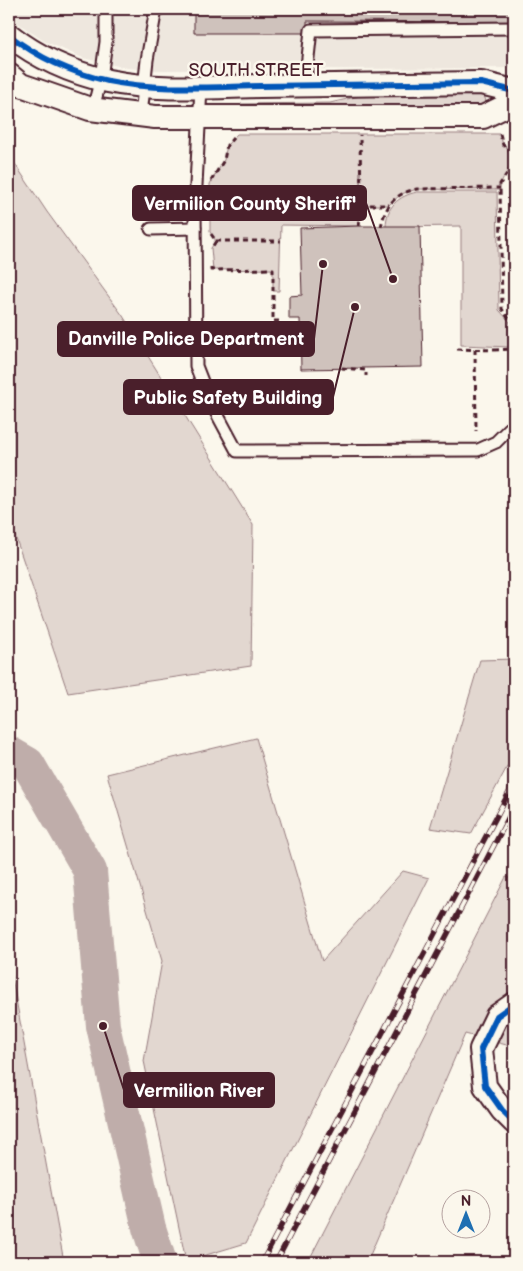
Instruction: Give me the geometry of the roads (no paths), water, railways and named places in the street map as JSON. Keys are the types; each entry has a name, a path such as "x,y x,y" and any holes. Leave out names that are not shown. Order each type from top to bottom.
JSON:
{"street":[{"name":"SOUTH STREET","path":"9,35 28,49 63,66 101,78 144,85 201,87 481,83 514,91"},
{"path":"9,75 21,84 93,109 155,117 483,117 514,102"},
{"path":"514,1004 497,1016 481,1049 485,1086 502,1110 514,1122"}],"lane":[{"path":"93,109 101,78 106,42 106,9"},
{"path":"141,115 147,60 156,9"},
{"path":"305,85 311,30 514,28"},
{"path":"201,87 195,228 196,366 208,397 237,451 478,450 496,442 514,424"},
{"path":"151,229 195,228"}],"waterway":[{"path":"9,753 28,764 90,871 103,1026 149,1228 160,1262"}],"railway":[{"path":"262,1262 514,783"},
{"path":"276,1262 514,807"}],"place":[{"name":"Danville Police Department","path":"323,264"},
{"name":"Vermilion County Sheriff'","path":"393,279"},
{"name":"Public Safety Building","path":"355,307"},
{"name":"Vermilion River","path":"103,1026"}]}
